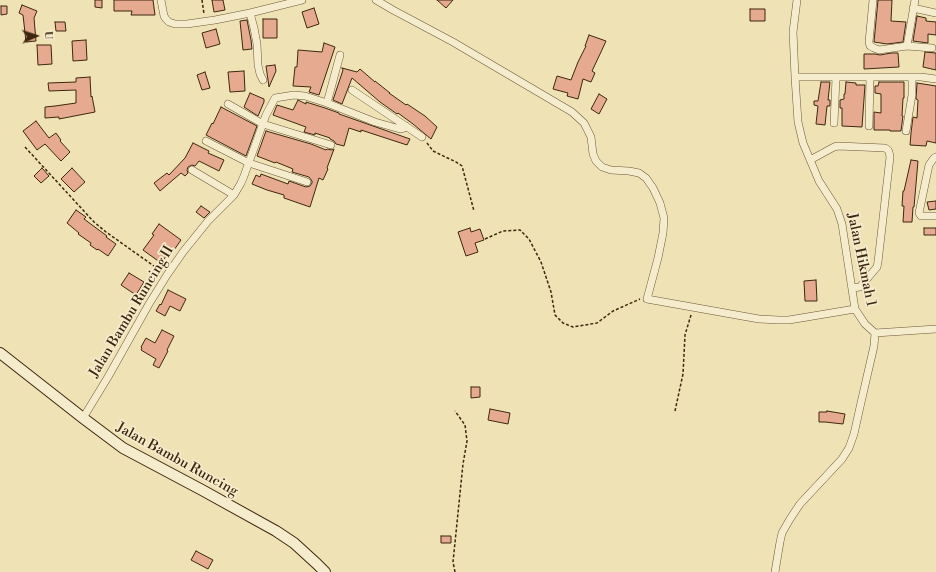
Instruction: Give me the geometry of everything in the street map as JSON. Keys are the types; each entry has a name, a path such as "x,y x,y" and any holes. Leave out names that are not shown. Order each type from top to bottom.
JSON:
{"street":[{"path":"161,0 164,16 169,22 175,24 205,22 302,0"},
{"path":"376,0 453,42 572,112 584,123 591,137 593,154 596,161 602,167 611,170 639,173 646,178 653,188 660,203 664,218 663,233 658,258 647,299 759,319 779,320 790,320 855,309"},
{"name":"Jalan Hikmah 1","path":"797,0 793,32 798,122 803,143 819,181 837,209 842,224 855,309 865,324 875,333"},
{"path":"873,0 869,42 870,46 879,50 906,46 932,48"},
{"path":"906,46 915,0"},
{"path":"913,8 936,13"},
{"path":"250,13 257,44 258,65 263,80"},
{"path":"340,55 327,103 375,122 400,128 404,128 406,126"},
{"path":"795,77 936,79"},
{"path":"868,126 870,77"},
{"path":"834,123 836,78"},
{"path":"906,131 912,95 912,78"},
{"path":"352,90 422,137"},
{"name":"Jalan Bambu Runcing II","path":"83,418 167,275 208,221 234,195 244,176 266,115 275,98 294,95 306,96 327,103"},
{"path":"228,104 264,124 330,145"},
{"path":"206,141 249,163 307,182"},
{"path":"810,160 838,146 885,148 889,152 890,157 877,267 860,287 852,288"},
{"path":"936,157 928,165 919,213 921,216 936,216"},
{"path":"192,170 234,195"},
{"path":"775,572 782,533 790,519 800,504 842,459 849,448 854,434 874,346 875,333 936,329"},
{"name":"Jalan Bambu Runcing","path":"0,353 122,448 276,531 294,543 325,572"}],"path":[{"path":"202,0 205,22"},
{"path":"422,137 433,151 462,166 474,211"},
{"path":"25,148 94,222 167,275"},
{"path":"485,240 503,231 520,230 529,239 541,262 551,292 555,315 563,323 573,327 597,324 613,311 640,299 647,299"},
{"path":"675,411 683,374 685,335 694,308"},
{"path":"455,411 466,425 467,441 463,464 453,562 455,572"}],"building":[{"path":"95,0 102,0 102,8 95,7"},
{"path":"114,0 153,0 155,15 131,15 132,11 114,11"},
{"path":"212,0 223,0 225,10 214,12"},
{"path":"437,0 453,0 446,8"},
{"path":"878,0 892,0 891,21 906,22 903,42 887,44 874,42"},
{"path":"22,5 37,11 34,18 36,41 26,42 23,15 19,13"},
{"path":"1,6 7,6 7,14 1,15"},
{"path":"314,8 319,24 307,28 302,12"},
{"path":"750,9 765,9 765,21 750,21"},
{"path":"917,16 926,18 926,21 936,22 936,35 928,34 928,43 913,41"},
{"path":"263,19 277,19 277,38 263,38"},
{"path":"247,20 252,49 243,50 240,21"},
{"path":"55,22 65,22 66,31 56,31"},
{"path":"216,29 220,44 206,48 202,33"},
{"path":"589,35 606,41 592,71 595,73 591,82 583,79 578,99 567,96 568,93 553,89 557,76 571,80 586,46"},
{"path":"86,40 87,60 73,61 72,41"},
{"path":"324,43 335,47 319,95 309,92 311,87 293,86 295,67 297,67 298,50 322,52"},
{"path":"37,45 51,45 52,64 38,65"},
{"path":"925,52 936,53 936,70 923,67"},
{"path":"898,53 899,67 864,69 864,54 880,55"},
{"path":"275,65 276,71 269,87 266,66"},
{"path":"342,68 357,72 360,69 389,93 425,116 437,127 431,139 398,113 397,114 380,102 352,78 342,104 333,100 343,70"},
{"path":"244,71 245,91 230,92 228,72"},
{"path":"205,72 210,88 202,90 197,75"},
{"path":"90,77 91,97 92,96 95,112 59,119 59,117 45,118 45,107 76,103 76,90 49,91 48,83 76,82 76,78"},
{"path":"821,82 830,82 828,100 830,100 830,106 827,106 825,125 816,124 818,106 814,105 814,101 818,101"},
{"path":"846,82 856,83 856,85 865,85 862,127 842,126 842,108 840,108 840,100 844,99"},
{"path":"879,82 904,82 901,131 874,130 874,112 881,113 881,94 875,93 875,86 878,86"},
{"path":"917,83 936,86 936,143 927,141 926,146 910,145 913,117 917,118"},
{"path":"250,93 264,99 258,116 244,107"},
{"path":"599,94 607,99 599,114 591,109"},
{"path":"298,100 306,104 306,102 325,108 410,139 407,145 361,130 361,132 349,128 344,146 336,144 330,138 315,133 315,135 304,132 306,127 273,115 277,105 293,110"},
{"path":"221,107 257,126 246,156 206,135"},
{"path":"36,121 49,138 56,133 61,140 60,141 70,152 61,161 45,144 37,150 23,131"},
{"path":"266,131 326,150 334,149 323,180 319,178 310,207 284,198 284,195 252,184 256,175 260,177 261,174 288,184 289,181 306,187 310,186 312,183 309,177 292,172 293,169 257,156"},
{"path":"193,143 209,151 208,153 224,160 219,171 199,161 195,166 192,165 188,167 188,173 185,176 181,173 160,191 154,183 167,173 169,175 185,158"},
{"path":"911,160 918,161 914,207 912,222 903,222 903,191"},
{"path":"42,168 49,176 41,183 34,176"},
{"path":"72,168 85,182 74,192 61,179"},
{"path":"936,201 936,209 929,210 927,202"},
{"path":"201,206 210,212 204,218 196,212"},
{"path":"76,210 86,217 84,219 116,244 108,256 90,245 91,243 78,234 79,233 67,223"},
{"path":"159,224 181,240 174,250 172,248 161,263 143,250 154,235 152,234"},
{"path":"470,228 471,232 480,229 484,240 475,243 478,252 466,256 458,232"},
{"path":"924,228 936,228 936,235 924,235"},
{"path":"129,273 144,282 136,295 121,285"},
{"path":"816,280 817,301 805,301 804,281"},
{"path":"168,290 186,299 180,311 170,306 165,316 156,311 160,304 161,305"},
{"path":"162,330 174,336 159,368 153,365 156,359 141,350 141,347 146,338 155,343"},
{"path":"471,387 480,387 480,397 471,398"},
{"path":"490,409 510,413 508,424 488,420"},
{"path":"827,411 845,414 843,424 819,422 819,412"},
{"path":"441,536 451,536 451,543 441,543"},
{"path":"196,551 213,560 208,569 191,560"}]}
